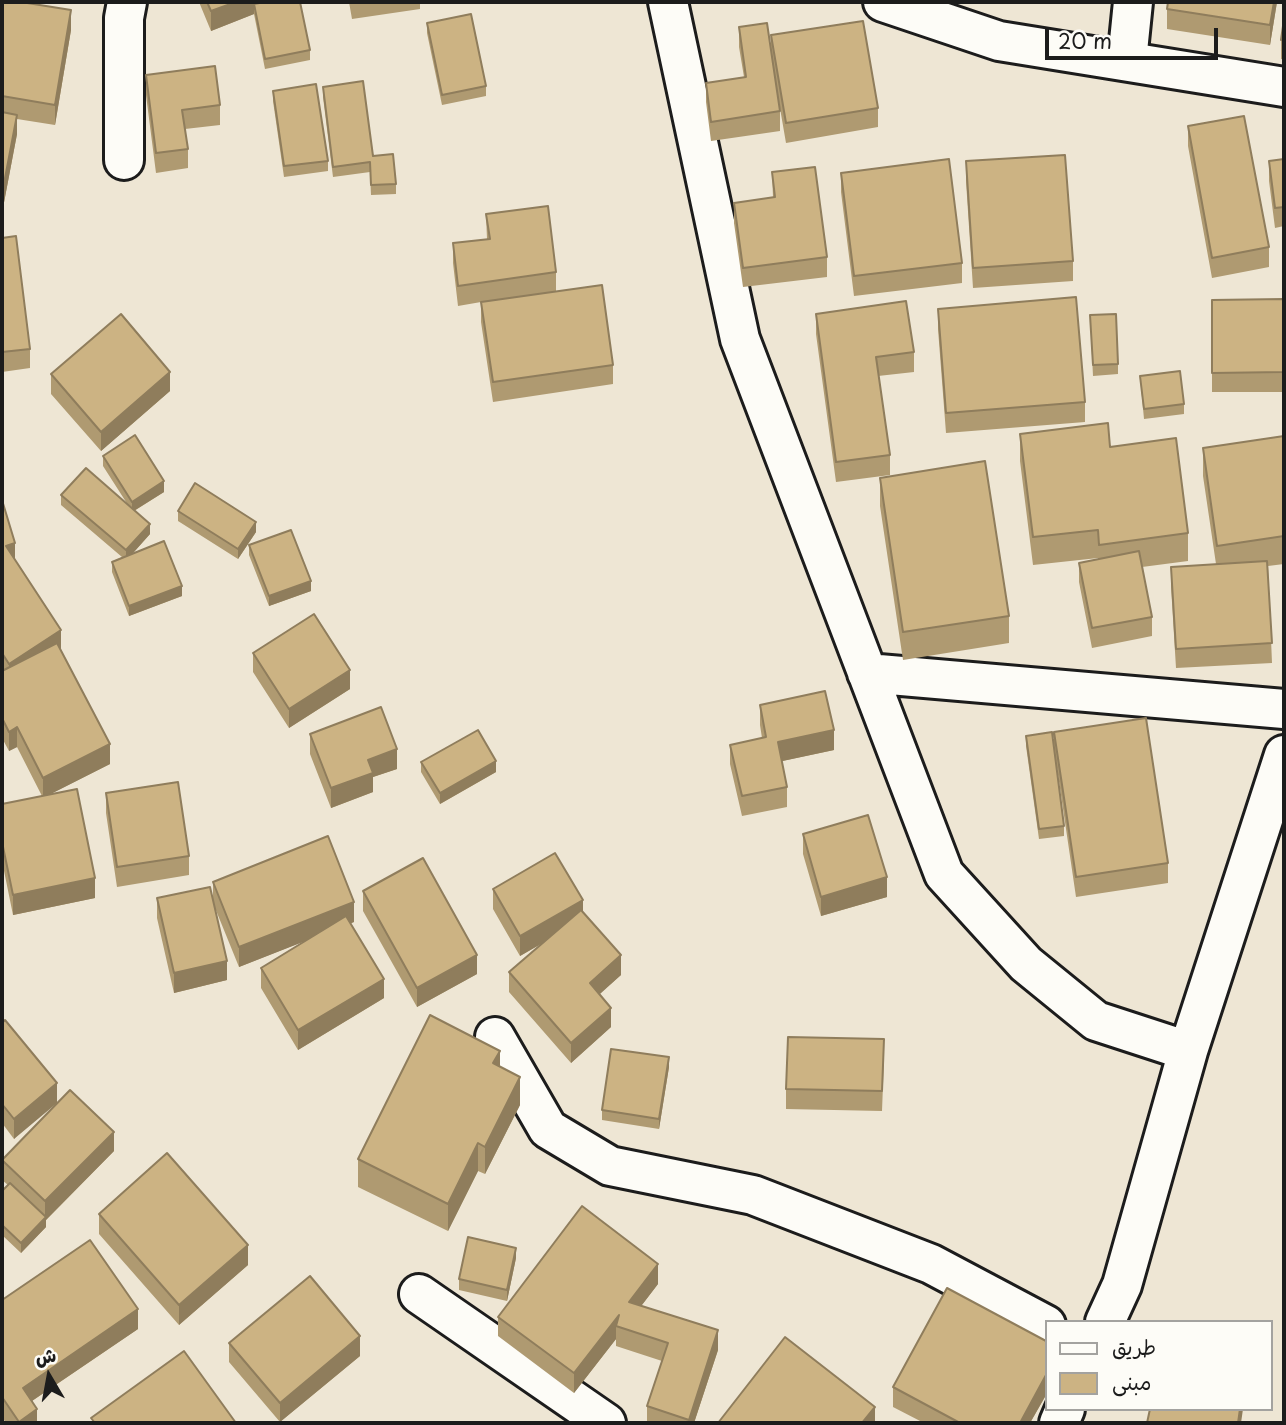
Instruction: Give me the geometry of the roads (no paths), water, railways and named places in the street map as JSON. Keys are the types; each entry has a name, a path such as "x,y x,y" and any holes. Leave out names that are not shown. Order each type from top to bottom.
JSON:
{"street":[{"path":"124,160 124,18 127,2"},
{"path":"668,2 740,339 944,874 1026,964 1096,1021 1188,1051"},
{"path":"883,2 999,41 1284,88"},
{"path":"1126,61 1133,2"},
{"path":"867,673 1284,709"},
{"path":"1106,1320 1122,1285 1188,1051 1283,760"},
{"path":"495,1037 548,1129 610,1166 753,1195 931,1264 1044,1324"},
{"path":"419,1294 606,1423"}]}
